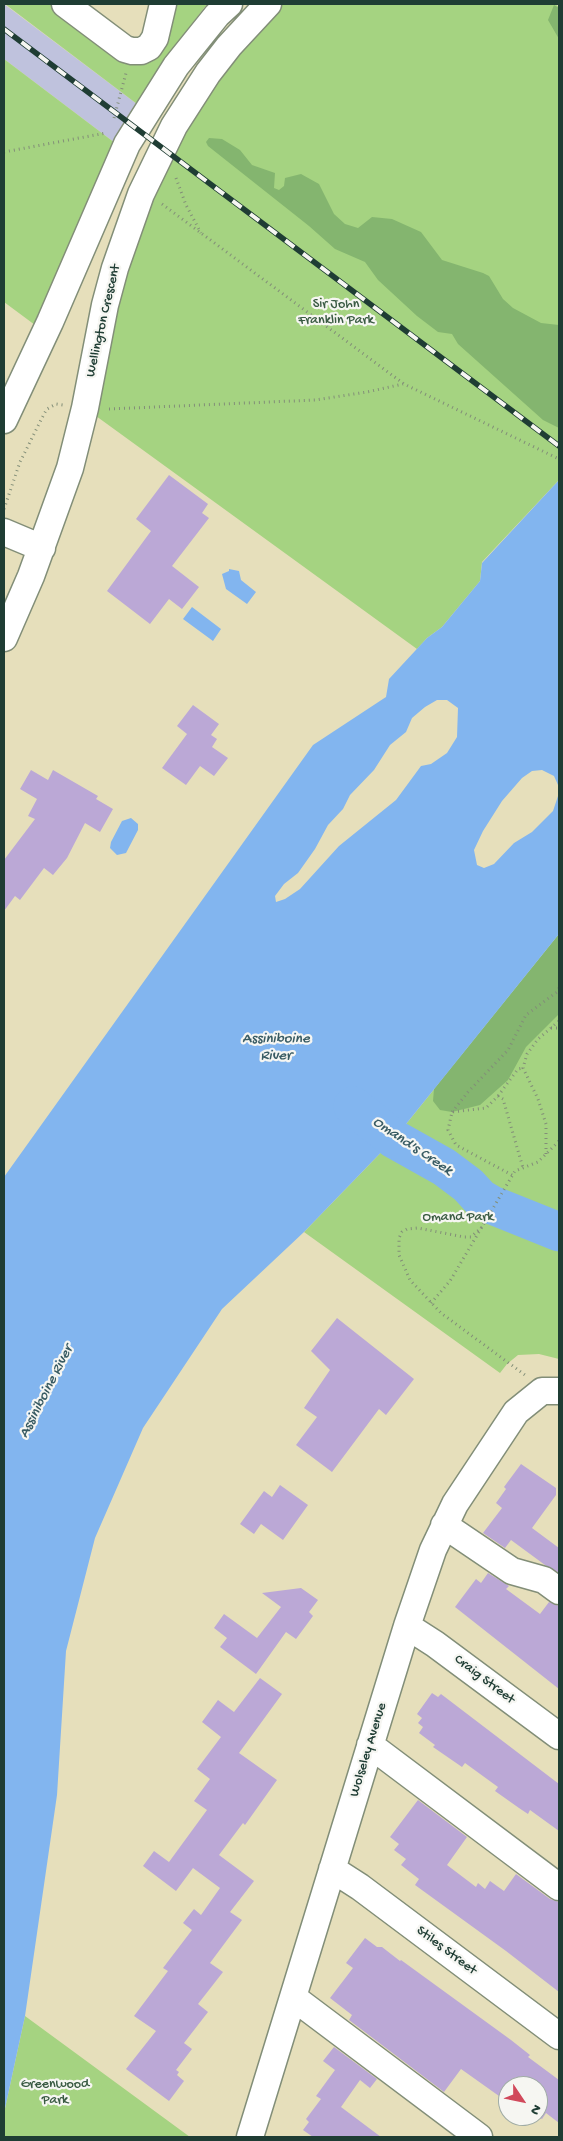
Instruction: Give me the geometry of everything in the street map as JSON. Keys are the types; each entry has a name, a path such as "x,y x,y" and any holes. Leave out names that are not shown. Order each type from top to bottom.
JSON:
{"street":[{"path":"64,4 125,49 132,51 141,51 149,47 155,38 163,4"},
{"name":"Wellington Crescent","path":"4,638 42,548 70,468 105,305 115,268 141,194 174,126 208,73 229,46 268,4"},
{"path":"4,420 50,322 127,144 176,66 222,7"},
{"path":"4,532 42,548"},
{"name":"Wolseley Avenue","path":"250,2137 407,1626 444,1525 476,1470 510,1420 522,1405 550,1391"},
{"path":"444,1525 512,1571 544,1580 559,1591"},
{"name":"Craig Street","path":"407,1626 436,1644 559,1736"},
{"path":"370,1745 559,1886"},
{"name":"Stiles Street","path":"332,1869 360,1887 559,2036"},
{"path":"294,1998 480,2137"}],"path":[{"path":"116,105 132,51"},
{"path":"4,152 112,132"},
{"path":"163,148 186,205 201,234"},
{"path":"141,194 161,203 404,384 559,459"},
{"path":"4,510 20,462 47,409 56,404 84,408 152,408 315,400 404,384"},
{"path":"512,1175 456,1145 448,1130 452,1112 468,1092 508,1050 526,1016 557,992 559,988"},
{"path":"546,1155 546,1124 538,1098 523,1068 527,1054 538,1039 559,1021"},
{"path":"550,1028 559,1028"},
{"path":"452,1112 486,1108 498,1096 518,1069 523,1068"},
{"path":"498,1096 503,1099 523,1168"},
{"path":"431,1302 450,1281 515,1171 538,1162 559,1142"},
{"path":"482,1227 471,1237 447,1235 418,1228 402,1232 398,1245 399,1255 405,1271 410,1280 453,1323 550,1391"}],"shaded area":[{"path":"4,4 137,104 115,143 4,59"}],"green space":[{"path":"5,4 53,4 127,60 170,4 207,4 176,45 137,104"},
{"name":"Sir John Franklin Park","path":"268,4 555,4 559,7 559,480 482,562 480,581 442,627 427,638 417,649 85,408 141,194"},
{"path":"554,5 559,8 559,39 548,20"},
{"path":"4,59 115,143 35,325 4,302"},
{"path":"209,138 222,139 240,150 252,165 275,173 274,188 279,190 284,186 285,178 301,174 319,184 334,214 345,224 358,228 372,217 392,219 421,232 442,260 489,276 503,299 513,308 541,323 559,325 559,428 543,420 458,344 452,334 438,332 417,316 378,280 365,262 335,249 208,146 206,142"},
{"name":"Omand Park","path":"559,934 559,1359 539,1354 518,1355 500,1373 304,1232 394,1139"},
{"path":"559,934 559,1014 526,1047 508,1080 480,1105 452,1112 440,1110 433,1101 434,1089"},
{"name":"Greenwood Park","path":"25,2016 190,2137 4,2137 4,2113"}],"water":[{"name":"Assiniboine River","path":"559,480 559,934 394,1139 304,1232 222,1309 143,1428 95,1538 66,1651 57,1795 25,2016 4,2113 4,1177 313,745 386,697 389,679 427,638 442,627 480,581 482,563","holes":["437,700 447,700 458,708 457,737 447,753 431,764 421,766 396,800 339,846 300,889 285,899 276,902 275,896 284,884 298,873 315,849 328,825 343,809 350,795 374,770 390,745 406,732 412,718","542,770 554,776 558,785 558,796 553,811 532,832 514,843 494,864 484,868 477,865 474,850 483,831 502,801 522,778 532,771"]},
{"path":"229,569 239,571 241,580 256,592 247,604 226,589 222,574 229,571"},
{"path":"192,607 221,629 213,641 183,619"},
{"path":"131,818 138,824 138,830 126,853 117,855 110,848 111,842 122,821"}],"building":[{"path":"169,475 208,504 202,513 209,518 172,566 199,587 182,609 169,599 150,624 107,591 151,531 136,519"},
{"path":"193,705 219,724 211,735 217,739 212,747 228,758 214,776 200,766 186,785 162,768 187,734 177,726"},
{"path":"31,770 48,780 53,770 98,796 96,799 113,809 100,832 85,823 67,858 53,875 44,868 20,900 15,896 4,911 4,860 35,819 28,816 37,799 20,789"},
{"path":"337,1318 414,1379 386,1415 379,1409 332,1472 296,1445 317,1417 304,1408 330,1370 311,1351"},
{"path":"521,1464 556,1488 556,1495 532,1528 559,1548 559,1573 511,1540 505,1548 483,1533 502,1508 496,1503 506,1489 504,1487"},
{"path":"280,1485 308,1505 283,1540 261,1524 254,1534 240,1524 264,1491 272,1497"},
{"path":"488,1573 509,1586 506,1589 540,1614 549,1602 559,1606 559,1689 455,1607 476,1579 481,1583"},
{"path":"301,1588 318,1600 309,1612 313,1616 296,1639 286,1632 256,1674 220,1647 227,1638 214,1628 224,1614 257,1638 281,1607 262,1593"},
{"path":"260,1678 282,1694 239,1753 277,1780 245,1825 243,1823 219,1855 254,1881 230,1912 242,1920 210,1963 223,1972 198,2004 208,2012 184,2043 192,2049 176,2070 179,2072 177,2075 184,2081 169,2101 126,2069 156,2031 134,2016 168,1971 163,1968 192,1930 183,1923 194,1909 201,1915 220,1888 193,1868 176,1891 143,1866 154,1851 169,1862 207,1810 194,1801 210,1779 197,1769 221,1737 202,1722 218,1700 234,1712"},
{"path":"432,1693 438,1697 441,1694 559,1784 559,1831 530,1810 528,1814 519,1808 495,1791 498,1787 465,1763 462,1767 433,1747 435,1745 419,1733 423,1727 418,1723 422,1718 417,1714"},
{"path":"418,1800 467,1837 447,1865 476,1887 478,1883 485,1889 490,1881 504,1891 516,1874 550,1899 559,1902 559,1992 415,1885 419,1879 401,1865 406,1859 394,1850 399,1844 390,1837"},
{"path":"365,1938 401,1960 511,2040 530,2055 528,2057 559,2080 559,2123 548,2115 548,2076 498,2076 498,2095 461,2069 444,2092 349,2020 352,2015 330,1998 353,1968 346,1963"},
{"path":"334,2047 377,2079 370,2088 360,2080 341,2107 381,2137 313,2137 303,2130 309,2122 306,2119 321,2099 316,2096 335,2070 323,2061"}],"waterway":[{"name":"Omand's Creek","path":"353,1106 394,1139 444,1167 468,1185 480,1198 492,1205 559,1232"}],"railway":[{"path":"4,29 559,446"}]}
